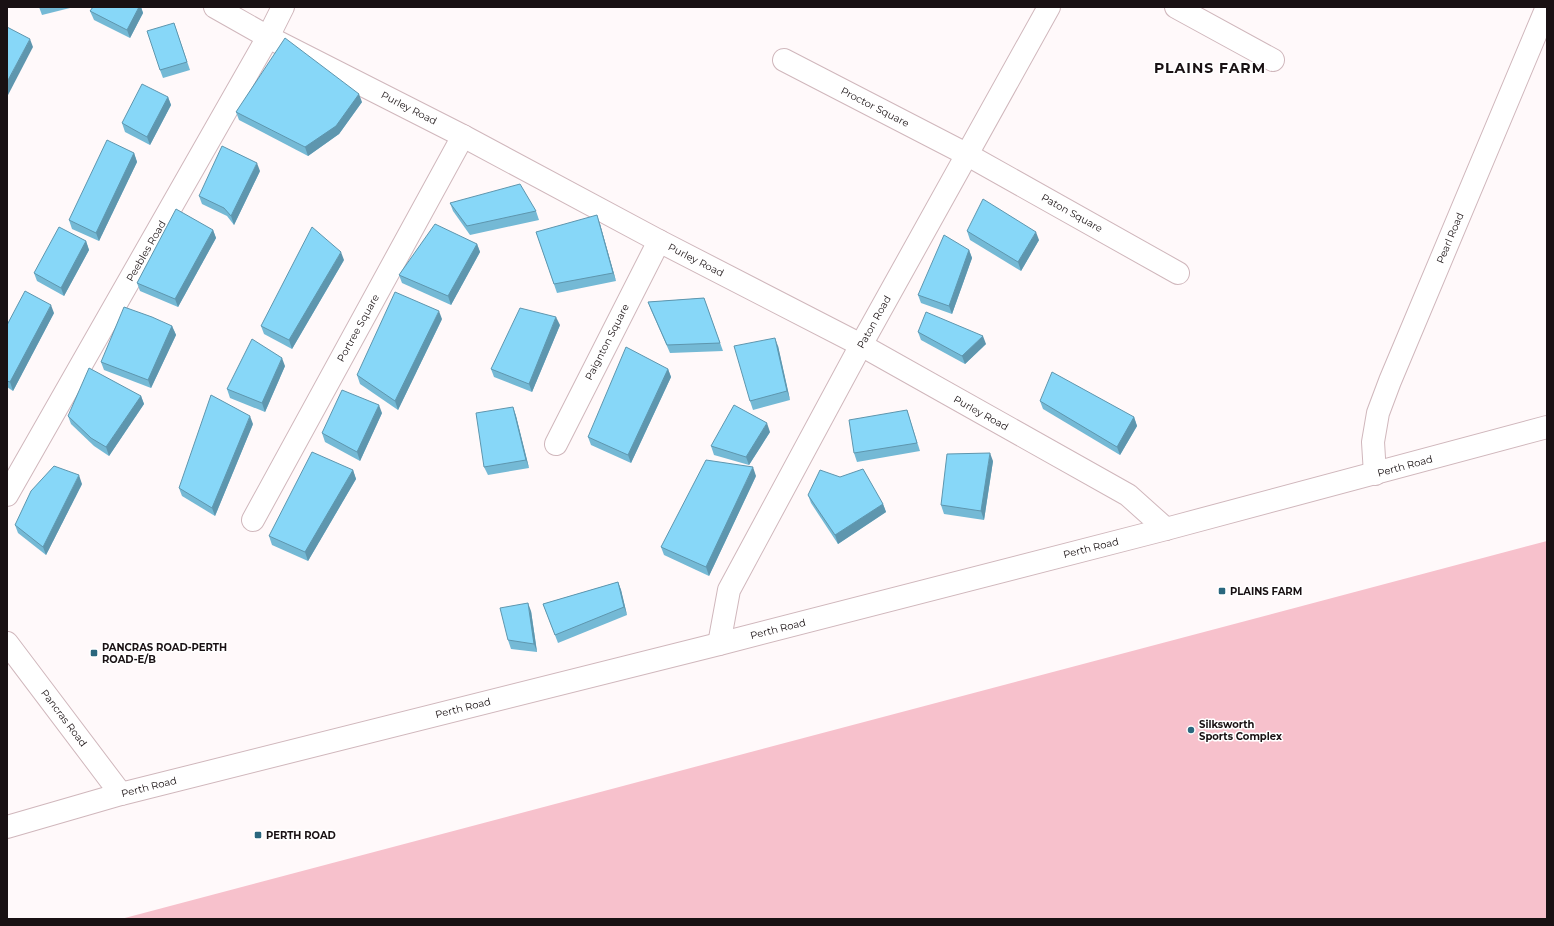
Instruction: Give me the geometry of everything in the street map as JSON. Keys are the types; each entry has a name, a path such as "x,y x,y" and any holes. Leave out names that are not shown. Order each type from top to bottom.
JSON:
{"street":[{"name":"Purley Road","path":"215,7 268,37 463,136 659,241 861,345 1128,495 1166,529"},
{"name":"Peebles Road","path":"7,495 268,37 283,7"},
{"name":"Paton Road","path":"719,644 729,590 861,345 1049,7"},
{"path":"1176,7 1273,60"},
{"name":"Pearl Road","path":"1375,474 1373,442 1381,406 1390,381 1547,7"},
{"name":"Proctor Square","path":"784,60 966,154"},
{"name":"Portree Square","path":"254,520 463,136"},
{"name":"Paton Square","path":"966,154 1178,273"},
{"name":"Paignton Square","path":"556,444 659,241"},
{"name":"Perth Road","path":"7,827 121,794 719,644 1166,529 1547,427"},
{"name":"Pancras Road","path":"7,643 121,794"}],"shaded area":[{"name":"Silksworth Sports Complex","path":"1547,541 1547,919 121,919"}],"building":[{"path":"93,7 139,7 127,30 90,11"},
{"path":"174,23 187,62 160,70 147,31"},
{"path":"7,27 30,39 7,82"},
{"path":"285,38 359,94 336,126 305,147 236,112"},
{"path":"142,84 168,97 147,137 122,123"},
{"path":"107,140 134,153 96,233 69,220"},
{"path":"222,146 257,163 231,216 224,208 199,196"},
{"path":"520,184 536,211 467,226 450,203"},
{"path":"983,199 1036,232 1018,262 967,231"},
{"path":"176,209 213,230 175,299 137,283"},
{"path":"597,215 613,273 554,284 536,232"},
{"path":"435,224 477,244 448,296 399,275"},
{"path":"59,227 86,241 61,288 34,273"},
{"path":"312,227 341,252 289,340 261,326"},
{"path":"944,235 969,250 949,306 918,295"},
{"path":"25,291 51,305 10,382 7,381 7,325"},
{"path":"395,292 439,311 395,401 357,375"},
{"path":"704,298 720,343 667,345 648,302"},
{"path":"124,307 172,326 148,380 101,362"},
{"path":"520,308 556,317 529,384 491,369"},
{"path":"926,312 983,336 962,356 918,332"},
{"path":"775,338 787,391 750,401 734,346"},
{"path":"252,339 282,358 262,403 227,389"},
{"path":"626,347 668,369 628,455 588,437"},
{"path":"89,368 141,396 106,447 91,438 68,416"},
{"path":"1052,372 1134,417 1117,447 1040,401"},
{"path":"342,390 379,405 357,452 322,433"},
{"path":"211,395 250,416 212,508 179,488"},
{"path":"734,405 767,423 746,457 711,446"},
{"path":"513,407 526,460 484,467 476,413"},
{"path":"907,410 917,443 854,453 849,420"},
{"path":"312,452 353,470 305,552 269,536"},
{"path":"990,453 981,511 941,505 947,454"},
{"path":"706,460 753,467 706,567 661,547"},
{"path":"54,466 79,475 43,547 15,525 31,491"},
{"path":"863,469 883,504 835,535 808,495 820,470 840,477"},
{"path":"618,582 624,607 555,635 543,604"},
{"path":"528,603 534,644 508,640 500,608"}],"place":[{"name":"PLAINS FARM","path":"1222,591"},
{"name":"PANCRAS ROAD-PERTH ROAD-E/B","path":"94,653"},
{"name":"Silksworth Sports Complex","path":"1191,730"},
{"name":"PERTH ROAD","path":"258,835"}],"district":[{"name":"PLAINS FARM","path":"1210,68"}]}
